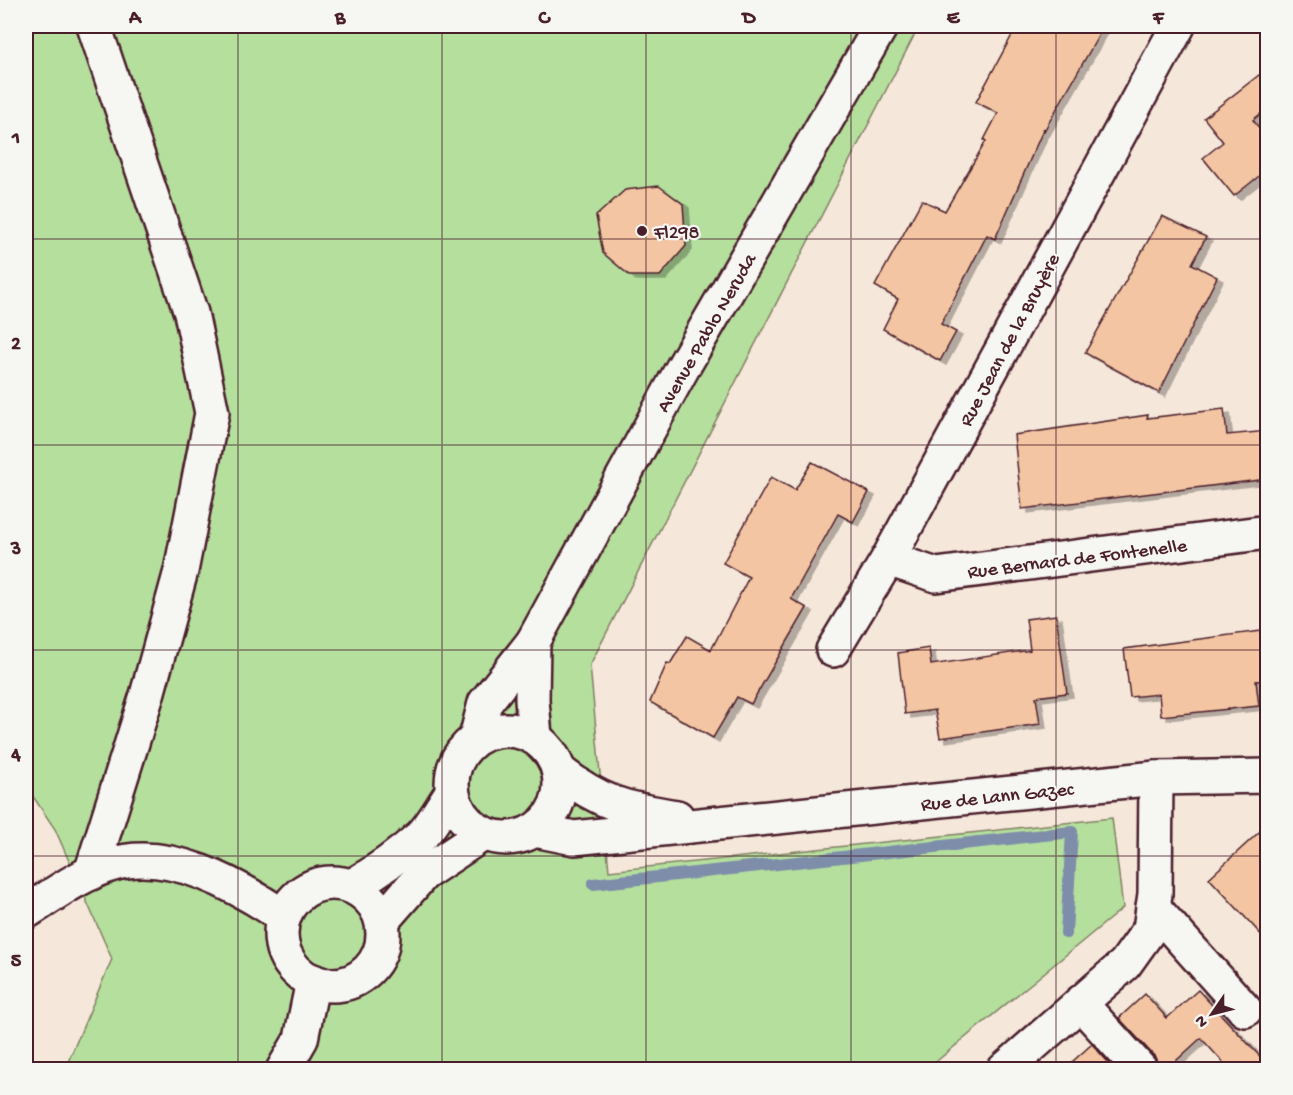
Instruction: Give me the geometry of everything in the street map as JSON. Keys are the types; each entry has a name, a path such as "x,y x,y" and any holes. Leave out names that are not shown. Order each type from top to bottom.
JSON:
{"street":[{"path":"91,873 147,695 181,571 212,412 191,314 94,26"},
{"name":"Avenue Pablo Neruda","path":"476,738 485,703 533,642 682,369 882,26"},
{"name":"Rue Jean de la Bruyère","path":"833,650 888,559 1178,26"},
{"name":"Rue Bernard de Fontenelle","path":"888,559 936,575 1268,532"},
{"path":"533,642 532,700 535,737"},
{"path":"511,729 535,737 555,758 561,789 557,803 548,819 535,830 517,838 501,839 483,834 467,822 458,810 452,792 454,766 462,751 476,738 492,730 511,729"},
{"path":"559,771 587,793 632,810 727,824"},
{"name":"Rue de Lann Gazec","path":"727,824 1156,778 1268,776"},
{"path":"1005,1069 1125,964 1150,929 1153,908 1156,778"},
{"path":"352,886 386,866 402,850 421,837 452,792"},
{"path":"535,830 574,838 727,824"},
{"path":"382,921 423,874 483,834"},
{"path":"26,912 91,873 132,860 150,859 173,864 257,898 284,917"},
{"path":"336,882 352,886 365,894 376,906 382,921 384,937 380,953 372,967 360,978 345,984 329,985 313,981 300,974 290,962 283,947 281,932 284,917 292,902 304,891 336,882"},
{"path":"1153,908 1245,1010"},
{"path":"283,1070 301,1039 313,981"},
{"path":"1080,1003 1141,1070"}],"green space":[{"path":"26,26 919,26 590,665 609,871 1112,818 1123,908 927,1069 65,1069 112,959 55,829 26,786"}],"building":[{"path":"1017,26 1104,26 1044,131 1044,128 995,239 987,235 941,324 956,332 940,361 883,329 898,299 875,286 922,200 945,211 986,141 984,140 998,113 976,102"},
{"path":"1268,68 1268,108 1253,120 1268,140 1268,169 1234,196 1203,158 1223,142 1204,118"},
{"name":"Fl298","path":"659,186 683,204 686,246 660,276 630,276 603,253 596,216 625,190"},
{"path":"1162,216 1206,237 1192,264 1217,277 1159,393 1085,353"},
{"path":"1224,409 1227,435 1268,431 1268,479 1022,509 1014,435 1148,415 1147,418"},
{"path":"812,462 869,492 853,522 838,514 791,599 807,608 751,704 737,697 713,738 650,702 667,663 670,664 687,636 711,650 749,577 723,563 771,477 795,490"},
{"path":"1056,615 1067,693 1036,697 1040,724 940,738 935,710 905,714 898,653 929,648 931,665 1030,650 1026,619"},
{"path":"1268,630 1268,680 1256,681 1259,706 1161,716 1159,694 1130,697 1124,649"},
{"path":"1268,824 1268,942 1209,878"},
{"path":"1198,990 1268,1065 1268,1070 1230,1070 1201,1038 1166,1070 1159,1070 1155,1057 1119,1018 1145,994 1167,1018"},
{"path":"1092,1044 1115,1070 1063,1070"}],"waterway":[{"path":"593,884 1072,832 1066,933"}],"place":[{"name":"Fl298","path":"642,231"}]}
